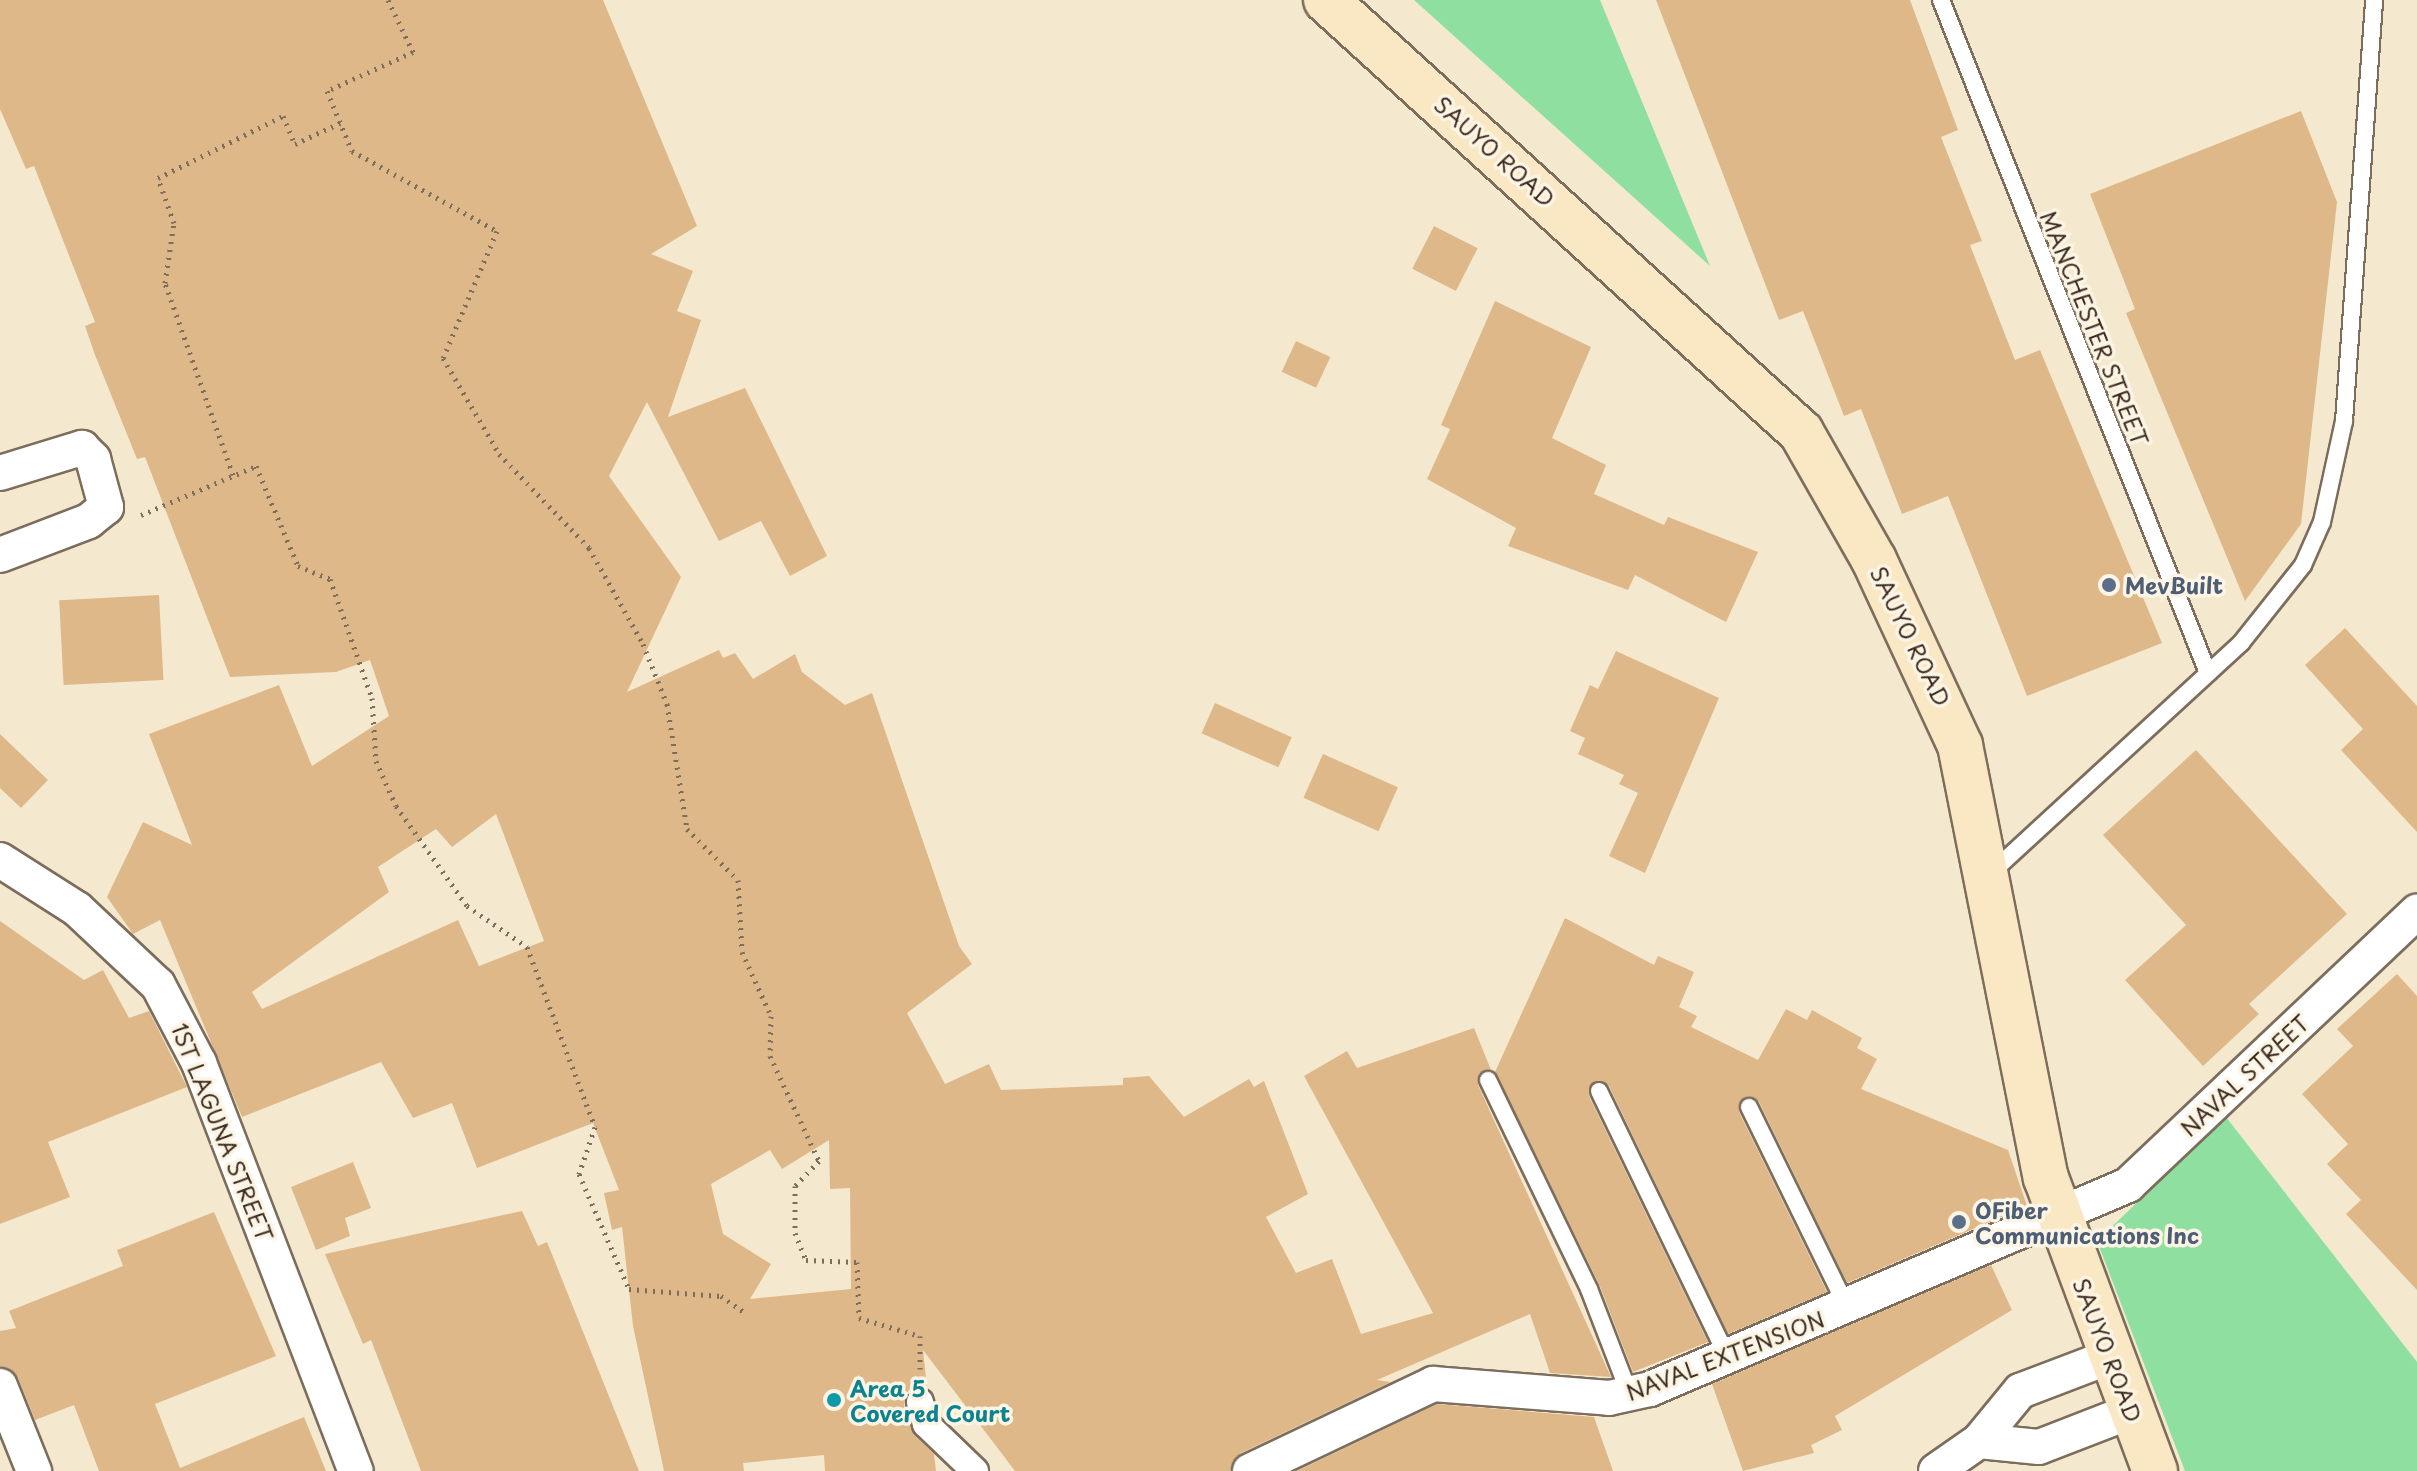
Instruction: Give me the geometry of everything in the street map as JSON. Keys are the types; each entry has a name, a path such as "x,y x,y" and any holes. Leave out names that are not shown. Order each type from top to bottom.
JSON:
{"main road":[{"name":"SAUYO ROAD","path":"1326,0 1801,432 1930,669 1960,745 1991,873 2058,1219 2155,1471"}],"street":[{"path":"0,473 82,448 93,459 106,507 89,521 0,555"},
{"name":"1ST LAGUNA STREET","path":"0,860 77,909 158,985 199,1063 356,1471"},
{"name":"NAVAL STREET","path":"2058,1219 2128,1185 2417,912"},
{"name":"NAVAL EXTENSION","path":"1250,1471 1433,1384 1630,1395 1728,1358 2058,1219"},
{"path":"1936,1471 1979,1441 2020,1391 2112,1356"},
{"path":"0,1386 34,1471"},
{"path":"920,1402 926,1424 975,1471"},
{"path":"1979,1441 2039,1447 2132,1411"}],"lane":[{"name":"MANCHESTER STREET","path":"1941,0 2208,673"},
{"path":"1991,873 2208,673 2276,606 2303,565 2335,474 2374,0"},
{"path":"1488,1080 1589,1289 1630,1395"},
{"path":"1599,1091 1728,1358"},
{"path":"1749,1107 1847,1307"}],"path":[{"path":"388,0 413,52 327,91 352,151 497,231 443,358 499,454 589,548 643,644 667,704 687,829 738,880 742,952 771,1016 770,1056 819,1161 795,1186 795,1233 806,1260 857,1262 859,1318 920,1336 920,1402"},
{"path":"233,475 165,283 174,223 158,178 283,116 295,144 340,123"},
{"path":"152,512 256,466 298,566 330,579 372,698 376,761 396,806 467,906 527,947 595,1127 579,1174 629,1289 721,1296 744,1312"}],"green space":[{"path":"1414,0 1600,0 1710,266"},
{"path":"2226,1117 2417,1362 2417,1471 2185,1471 2097,1241"}],"building":[{"path":"0,0 603,0 697,226 651,254 693,271 677,311 701,320 668,417 745,388 827,556 790,576 761,521 719,541 647,402 609,476 681,577 627,692 719,650 723,658 735,653 753,679 795,654 802,672 845,705 872,693 959,946 972,964 907,1013 945,1084 989,1064 1001,1090 1123,1085 1123,1078 1149,1076 1184,1117 1249,1079 1254,1087 1264,1081 1308,1194 1266,1217 1296,1273 1332,1259 1361,1334 1433,1313 1304,1076 1347,1051 1357,1068 1474,1028 1491,1070 1479,1073 1478,1085 1611,1377 1550,1373 1530,1314 1377,1380 1391,1382 1241,1453 1230,1471 1015,1471 923,1350 927,1388 909,1390 904,1405 914,1435 934,1454 936,1471 825,1471 824,1455 743,1463 744,1471 664,1471 633,1326 622,1227 612,1230 604,1193 619,1190 593,1123 477,1168 452,1103 413,1118 381,1062 242,1117 160,920 133,934 107,897 143,822 192,845 149,734 279,685 312,766 389,716 370,660 336,672 230,677 145,457 137,459 95,355 85,326 95,322 34,166 26,169 0,109","holes":["496,814 544,941 479,966 458,920 262,1009 252,992 389,892 378,867 436,829 452,847","829,1140 830,1189 850,1188 851,1289 750,1299 771,1264 723,1234 711,1184 770,1150 782,1169"]},
{"path":"1656,0 1910,0 1958,130 1941,137 1982,241 1970,245 2015,360 2040,350 2162,643 2027,696 1948,496 1902,514 1861,409 1844,416 1803,311 1779,320"},
{"path":"2301,111 2337,202 2301,524 2245,601 2126,313 2135,309 2090,194"},
{"path":"1434,226 1478,248 1456,291 1412,269"},
{"path":"1495,301 1591,347 1552,438 1606,465 1594,494 1664,525 1668,517 1758,552 1726,622 1635,575 1628,590 1508,546 1516,528 1427,479 1450,429 1441,425"},
{"path":"1296,341 1330,357 1316,388 1282,372"},
{"path":"159,595 163,680 64,685 59,600"},
{"path":"2345,628 2417,706 2417,832 2341,750 2363,729 2305,665"},
{"path":"1616,651 1719,698 1645,873 1609,856 1638,793 1619,784 1624,775 1578,754 1585,738 1570,731 1590,685 1598,689"},
{"path":"1215,703 1292,737 1278,767 1202,733"},
{"path":"0,734 48,780 21,808 0,788"},
{"path":"2196,750 2347,914 2249,1004 2259,1014 2203,1066 2125,980 2186,925 2103,835"},
{"path":"1323,754 1398,787 1378,831 1303,798"},
{"path":"1565,918 1654,965 1658,956 1694,972 1679,1007 1697,1016 1691,1027 1758,1060 1786,1009 1807,1020 1812,1010 1862,1038 1857,1048 1877,1059 1861,1089 2008,1150 2027,1206 1847,1283 1759,1102 1745,1097 1739,1112 1827,1292 1728,1334 1609,1086 1595,1081 1589,1096 1708,1342 1633,1372 1599,1284 1495,1072"},
{"path":"0,921 84,980 103,970 129,1018 149,1011 187,1087 48,1142 70,1197 0,1224"},
{"path":"2397,974 2417,996 2417,1290 2346,1214 2361,1200 2327,1164 2348,1144 2302,1094 2353,1046 2337,1029"},
{"path":"353,1162 371,1208 345,1218 350,1236 316,1250 291,1187"},
{"path":"522,1211 538,1246 547,1242 639,1471 421,1471 371,1340 363,1344 325,1254"},
{"path":"214,1212 276,1356 155,1404 180,1468 304,1417 326,1471 99,1471 74,1405 35,1420 18,1378 0,1366 0,1331 16,1328 9,1311 123,1266 117,1250"},
{"path":"1991,1265 2012,1310 1835,1416 1842,1430 1811,1445 1814,1453 1743,1471 1712,1384"},
{"path":"1437,1404 1594,1417 1613,1471 1297,1471"}],"place":[{"name":"MevBuilt","path":"2109,585"},
{"name":"OFiber Communications Inc","path":"1959,1222"},
{"name":"Area 5 Covered Court","path":"834,1400"}]}
